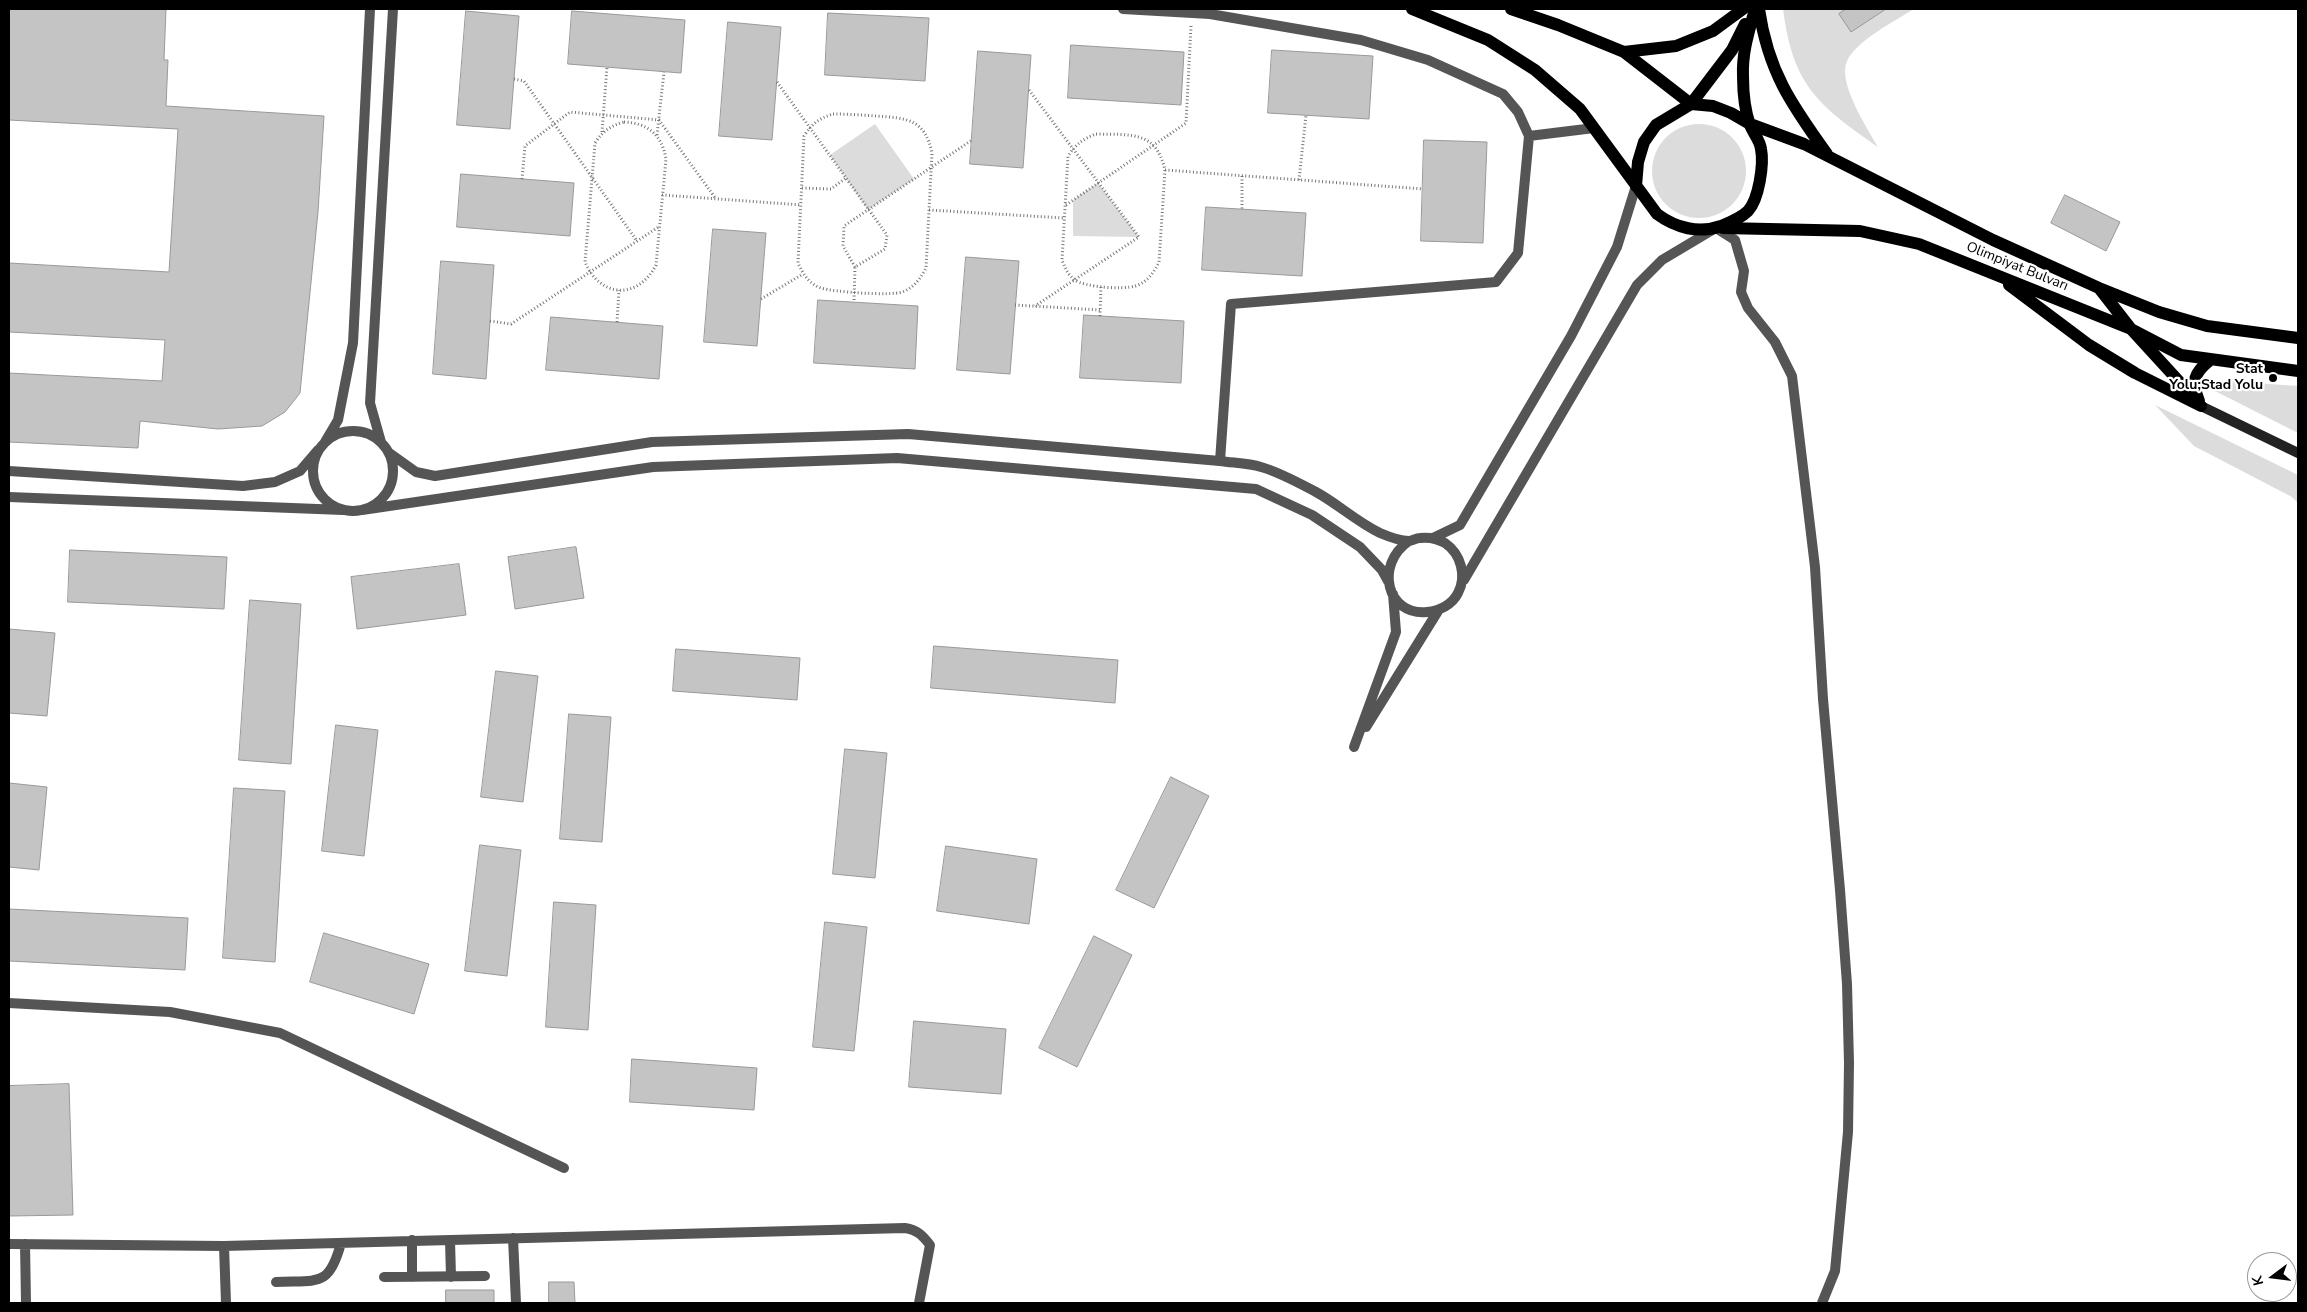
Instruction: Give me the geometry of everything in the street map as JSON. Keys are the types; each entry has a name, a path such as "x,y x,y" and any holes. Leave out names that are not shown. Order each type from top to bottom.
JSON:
{"main road":[{"path":"1412,9 1488,40 1535,70 1580,109 1657,214 1670,223 1684,229 1716,228 1734,221 1749,210 1757,192 1762,170 1761,148 1750,124 1743,78 1742,55 1754,9"},
{"path":"1511,9 1558,25 1624,52 1691,104 1713,106 1731,112 1750,124"},
{"path":"1636,186 1638,162 1644,142 1656,125 1691,104 1732,50 1754,9"},
{"path":"1759,9 1764,39 1771,62 1783,88 1797,112 1829,156"},
{"path":"1624,52 1676,46 1713,31 1739,10"},
{"name":"Olimpiyat Bulvarı","path":"1750,124 1804,144 1993,240 2158,312 2207,326 2298,338"},
{"name":"Olimpiyat Bulvarı","path":"1716,228 1860,231 1919,244 2131,329 2181,355 2298,371"},
{"path":"1995,274 2089,345 2135,373 2201,406"},
{"path":"2100,288 2131,329 2201,406"},
{"path":"2201,406 2194,387 2198,370 2210,360"}],"street":[{"path":"9,471 244,486 275,482 300,471 325,442 338,420 353,343 370,9"},
{"path":"362,510 373,506 382,498 389,488 392,476 392,464 388,452 381,442 370,403 393,9"},
{"path":"1124,9 1210,14 1361,40 1428,60 1503,94 1518,112 1529,136 1518,253 1496,282 1231,304 1220,460"},
{"path":"1529,136 1594,128"},
{"path":"1433,538 1460,524 1571,336 1617,247 1636,186"},
{"path":"1393,594 1401,604 1412,610 1425,613 1438,611 1449,604 1458,594 1462,583 1637,285 1662,260 1716,228 1735,240 1744,271 1741,292 1748,308 1775,342 1792,376 1814,567 1822,699 1840,890 1849,1063 1848,1132 1835,1271 1822,1303"},
{"path":"2201,406 2298,452"},
{"path":"325,442 335,435 347,431 359,431 371,435 381,442"},
{"path":"388,452 416,472 435,476 652,442 908,434 1220,460 1262,467 1316,492 1380,533 1409,541"},
{"path":"318,450 313,474 316,486 322,497 331,505 343,510"},
{"path":"9,497 362,510 653,467 897,458 1256,490 1312,515 1360,547 1382,570 1389,582 1393,594 1396,632 1354,747 1438,611"},
{"path":"1389,582 1388,570 1392,558 1399,548 1409,541 1433,538 1444,542 1456,555 1463,572 1462,583"},
{"path":"9,1003 170,1012 280,1033 564,1168"},
{"path":"9,1244 224,1246 905,1228 921,1234 930,1245 919,1303"},
{"path":"513,1238 516,1303"},
{"path":"412,1240 412,1277"},
{"path":"450,1240 451,1276"},
{"path":"276,1282 318,1280 324,1277 330,1273 336,1262 341,1242"},
{"path":"25,1244 26,1303"},
{"path":"224,1246 226,1303"},
{"path":"384,1277 486,1276"}],"path":[{"path":"1065,206 1186,123 1192,13"},
{"path":"602,133 607,67"},
{"path":"657,136 664,72"},
{"path":"514,79 524,80 637,241"},
{"path":"777,82 887,234 885,249 856,267"},
{"path":"1029,90 1139,237 1035,306"},
{"path":"522,179 525,146 570,112 603,114 659,120 716,199"},
{"path":"833,114 902,117 918,126 929,141 932,153 926,268 921,279 912,287 902,292 890,294 822,288 811,283 803,274 798,263 804,136 810,127 821,118 833,114"},
{"path":"1299,180 1306,115"},
{"path":"630,122 648,127 664,147 666,159 656,266 642,284 631,289 607,288 597,282 589,272 585,262 595,143 602,133 612,125 630,122"},
{"path":"1096,134 1134,135 1146,139 1154,145 1162,158 1164,170 1159,262 1154,273 1134,287 1086,286 1075,280 1067,271 1062,260 1068,156 1073,149 1085,138 1096,134"},
{"path":"854,302 856,267 843,246 844,226 972,140"},
{"path":"1164,170 1422,189"},
{"path":"1242,176 1242,209"},
{"path":"802,188 831,189 846,178"},
{"path":"662,196 801,205"},
{"path":"929,210 1064,218"},
{"path":"490,321 511,324 660,226"},
{"path":"761,298 803,274"},
{"path":"1100,316 1101,286"},
{"path":"617,322 619,290"},
{"path":"1016,305 1100,310"}],"shaded area":[{"path":"1783,9 1914,9 1868,38 1852,53 1847,61 1845,70 1846,81 1855,105 1878,147 1839,119 1812,91 1794,57 1787,35"},
{"path":"875,124 914,179 868,210 830,155"},
{"path":"1699,124 1717,128 1732,138 1742,153 1746,171 1742,189 1732,204 1717,214 1699,218 1681,214 1666,204 1656,189 1652,171 1656,153 1666,138 1681,128"},
{"path":"1098,183 1139,237 1073,236 1073,200"},
{"path":"2223,381 2298,386 2298,433 2213,390"},
{"path":"2155,405 2298,475 2298,503 2292,497 2194,446"}],"building":[{"path":"9,9 166,9 164,60 168,60 166,106 324,116 318,212 300,393 285,412 262,426 218,429 140,421 138,448 9,442 9,373 162,381 165,340 9,332 9,263 169,272 178,129 9,120"},
{"path":"1846,9 1886,9 1851,32 1839,14"},
{"path":"466,11 519,16 510,129 457,125"},
{"path":"572,11 685,20 681,73 568,64"},
{"path":"828,13 929,18 925,81 825,75"},
{"path":"728,22 781,27 772,140 719,136"},
{"path":"1071,45 1184,52 1181,105 1068,98"},
{"path":"1272,50 1373,56 1369,119 1268,113"},
{"path":"978,51 1031,55 1023,168 970,164"},
{"path":"1424,140 1487,142 1483,243 1421,241"},
{"path":"461,174 574,183 570,236 457,227"},
{"path":"2065,195 2120,222 2106,251 2051,223"},
{"path":"1206,207 1306,213 1302,276 1202,270"},
{"path":"713,229 766,233 757,346 704,342"},
{"path":"966,257 1019,261 1010,374 957,370"},
{"path":"441,261 494,265 486,379 433,374"},
{"path":"818,300 918,306 915,369 814,363"},
{"path":"1084,315 1184,321 1181,383 1080,378"},
{"path":"551,317 663,326 659,379 546,370"},
{"path":"576,547 584,598 515,609 508,557"},
{"path":"70,550 227,557 224,609 68,602"},
{"path":"459,564 466,615 357,629 351,577"},
{"path":"250,600 301,604 291,764 239,760"},
{"path":"9,629 55,633 47,716 9,713"},
{"path":"934,646 1118,660 1115,703 931,688"},
{"path":"676,649 800,658 797,700 673,691"},
{"path":"496,671 538,676 523,802 481,797"},
{"path":"569,714 611,717 602,842 560,839"},
{"path":"336,725 378,730 364,856 322,851"},
{"path":"845,749 887,753 875,878 833,874"},
{"path":"1171,777 1209,796 1154,908 1116,890"},
{"path":"9,783 47,787 39,870 9,867"},
{"path":"234,788 285,791 275,962 223,958"},
{"path":"480,845 521,850 507,976 465,971"},
{"path":"946,846 1037,859 1029,924 937,911"},
{"path":"554,902 596,905 588,1030 546,1027"},
{"path":"9,909 188,918 185,970 9,961"},
{"path":"825,922 867,927 854,1051 813,1047"},
{"path":"324,933 429,964 414,1014 310,982"},
{"path":"1094,936 1132,955 1077,1067 1039,1048"},
{"path":"914,1021 1006,1029 1001,1094 909,1087"},
{"path":"632,1059 757,1068 754,1110 630,1102"},
{"path":"69,1084 73,1215 9,1216 9,1086"},
{"path":"549,1282 574,1282 575,1303 549,1303"},
{"path":"446,1290 494,1290 494,1303 446,1303"}],"place":[{"name":"Stat Yolu;Stad Yolu","path":"2273,378"}]}
